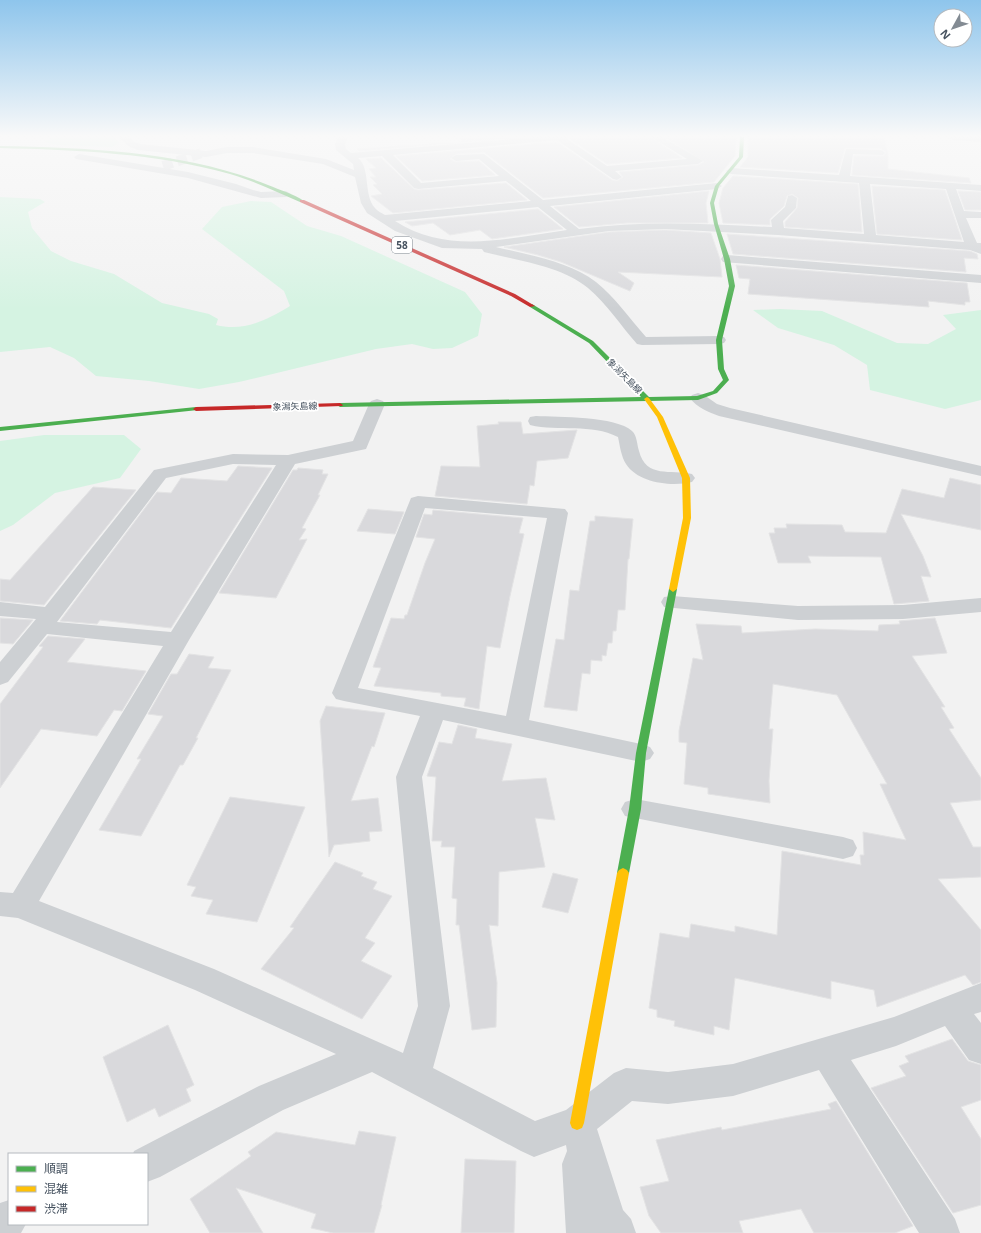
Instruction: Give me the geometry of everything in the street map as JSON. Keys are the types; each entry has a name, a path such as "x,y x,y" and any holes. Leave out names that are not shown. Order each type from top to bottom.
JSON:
{"main road":[{"name":"象潟矢島線","path":"287,195 513,296 591,342 647,399"},
{"path":"647,399 698,398 715,392 726,380 721,369 719,340 732,286 727,259 717,228 712,203 714,195"},
{"name":"象潟矢島線","path":"0,429 206,408 647,399"},
{"path":"577,1123 635,809 641,753 672,602 687,518 686,478 660,417 647,399"}],"street":[{"path":"258,195 273,195"},
{"path":"364,195 366,203 371,211 382,219 398,229 442,244 478,246 576,232 634,227 717,228 778,231 978,247"},
{"path":"529,195 576,232"},
{"path":"382,219 626,195"},
{"path":"865,195 870,239"},
{"path":"953,195 959,214 978,247"},
{"path":"778,231 777,220 790,208 792,198"},
{"path":"959,214 981,215"},
{"path":"478,246 549,265 585,281 602,296 642,341 719,340"},
{"path":"727,259 981,279"},
{"path":"698,398 711,407 725,412 981,470"},
{"path":"0,677 46,621 160,474 233,459 288,460 360,445 377,404"},
{"path":"536,421 604,426 621,430 626,434 634,464 641,470 652,475 686,478"},
{"path":"288,460 178,640 10,905 203,979 373,1055 414,1075 534,1139 577,1123 626,1084 668,1088 733,1080 896,1031 981,997"},
{"path":"516,726 558,513 418,502 344,693 516,726 641,753"},
{"path":"672,602 798,613 903,612 981,605"},
{"path":"0,609 46,621 178,640"},
{"path":"414,1075 434,1006 409,777 435,710"},
{"path":"635,809 843,848"},
{"path":"951,1009 981,1049"},
{"path":"827,1052 941,1233"},
{"path":"148,1163 271,1098 373,1055"},
{"path":"577,1123 585,1233"},
{"path":"577,1123 607,1221 617,1233"}],"green space":[{"path":"0,197 40,199 45,202 28,212 32,228 51,251 71,261 114,274 162,303 209,314 218,319 216,325 226,327 246,326 273,316 290,306 284,291 202,229 222,207 251,201 271,202 307,226 341,236 465,292 482,314 478,336 452,348 433,349 412,344 376,349 239,382 199,389 149,381 96,376 74,358 50,347 0,352"},
{"path":"780,309 822,311 897,343 928,344 956,329 943,315 981,310 981,400 945,409 870,390 867,365 834,345 778,328 753,310"},
{"path":"44,435 124,435 141,449 120,478 55,493 13,525 0,531 0,441"}],"building":[{"path":"379,195 520,195 527,200 393,213 371,196"},
{"path":"539,195 580,195 543,198"},
{"path":"675,195 708,195 706,203 708,223 627,223 579,227 554,207"},
{"path":"721,195 791,195 787,196 784,206 770,219 770,225 723,223 719,203"},
{"path":"793,195 859,195 862,232 785,227 785,222 797,208 798,198"},
{"path":"873,195 947,195 962,240 877,234"},
{"path":"959,195 981,195 981,210 965,210"},
{"path":"538,209 563,229 492,239 480,230 450,235 433,223 412,226 405,222"},
{"path":"665,230 711,233 720,259 722,277 618,272 634,283 630,291 561,262 504,247 609,232"},
{"path":"727,234 970,251 977,254 978,259 964,258 966,272 733,254"},
{"path":"736,265 967,283 970,302 965,302 965,305 928,301 929,307 748,294 750,279 739,278"},
{"path":"498,422 521,422 523,434 577,430 568,458 537,461 534,486 530,485 527,504 435,496 441,466 480,467 477,426 499,424"},
{"path":"238,466 272,468 171,628 100,620 97,624 60,621 157,492 171,493 181,478 227,481"},
{"path":"298,468 323,470 322,474 328,474 318,495 320,495 302,528 306,529 299,540 307,539 276,598 219,593 293,470 297,470"},
{"path":"950,478 981,485 981,530 901,514 923,556 931,577 921,576 929,601 894,604 881,557 808,556 811,563 778,563 769,533 775,533 774,528 787,528 786,524 842,525 845,532 886,533 902,489 944,498"},
{"path":"93,487 136,490 44,605 0,601 0,579 10,580"},
{"path":"368,509 404,512 395,534 357,531"},
{"path":"433,510 523,518 519,533 524,534 500,648 487,646 479,709 464,706 466,698 441,696 441,693 374,686 381,668 373,667 391,618 404,619 405,615 407,615 435,539 416,537 424,514 432,515"},
{"path":"595,516 633,519 628,559 625,610 618,610 616,631 613,631 612,643 608,643 606,656 602,655 602,661 591,660 590,674 582,673 577,711 544,707 556,639 564,640 570,590 579,591 590,521 595,521"},
{"path":"0,618 33,620 13,644 0,643"},
{"path":"935,618 947,653 912,656 945,707 941,707 954,728 949,729 981,778 981,800 950,803 973,847 981,847 981,877 938,879 981,930 981,982 973,985 965,975 877,1007 874,990 831,981 831,999 735,978 729,1030 714,1026 714,1035 674,1026 675,1021 657,1017 657,1010 649,1008 660,933 689,938 691,924 735,932 735,926 777,935 782,851 861,865 860,855 864,855 863,832 906,840 880,784 887,784 837,695 773,684 769,729 773,729 769,781 770,803 708,794 708,788 684,784 687,743 679,742 679,731 693,658 703,660 696,624 741,626 742,633 815,629 878,631 879,625 900,624 899,621"},
{"path":"48,636 85,639 67,662 146,671 122,711 114,710 97,736 41,729 0,788 0,704 43,647 39,646"},
{"path":"189,654 214,657 208,668 231,670 196,738 198,738 183,765 180,765 141,836 99,830 141,759 137,759 163,716 148,714 171,674 177,674"},
{"path":"326,706 385,713 374,747 372,746 351,801 378,798 382,831 369,832 370,841 334,845 329,857 320,721"},
{"path":"458,725 477,729 475,738 512,744 502,781 546,778 555,820 535,818 545,867 499,872 498,926 489,925 497,983 496,1027 472,1030 459,925 456,925 457,899 452,898 455,847 441,847 442,841 432,841 436,777 427,776 439,742 452,744"},
{"path":"230,797 305,807 257,922 206,914 213,900 191,896 196,887 187,885"},
{"path":"335,862 363,873 361,876 377,882 373,889 392,896 365,938 375,943 361,961 392,976 362,1019 261,969 294,928 290,927"},
{"path":"553,873 578,879 568,913 542,907"},
{"path":"168,1025 194,1085 186,1089 191,1101 159,1117 155,1108 127,1122 103,1057"},
{"path":"952,1039 968,1061 981,1065 981,1100 961,1107 981,1139 981,1205 953,1213 871,1088 906,1076 899,1066 909,1062 905,1056"},
{"path":"836,1101 913,1226 895,1233 814,1233 801,1209 739,1221 743,1233 661,1233 649,1216 640,1187 669,1181 656,1140 721,1127 722,1130 831,1109 828,1104"},
{"path":"359,1131 396,1137 382,1205 374,1233 333,1233 311,1228 316,1214 236,1188 263,1233 210,1233 190,1199 251,1156 248,1152 276,1132 355,1145"},
{"path":"465,1159 516,1161 514,1233 461,1233"}],"traffic: fast":[{"path":"287,195 302,201"},
{"path":"647,399 698,398 715,392 726,380 721,369 719,340 732,286 727,259 716,224 712,203 714,195"},
{"path":"532,306 591,342 647,399"},
{"path":"340,405 647,399"},
{"path":"0,429 196,409"},
{"path":"623,873 635,809 641,753 673,589"}],"traffic: slow":[{"path":"647,399 660,417 686,478 687,518 673,589"},
{"path":"577,1123 623,873"}],"traffic: jam":[{"path":"302,201 513,295 532,306"},
{"path":"196,409 340,405"}]}
